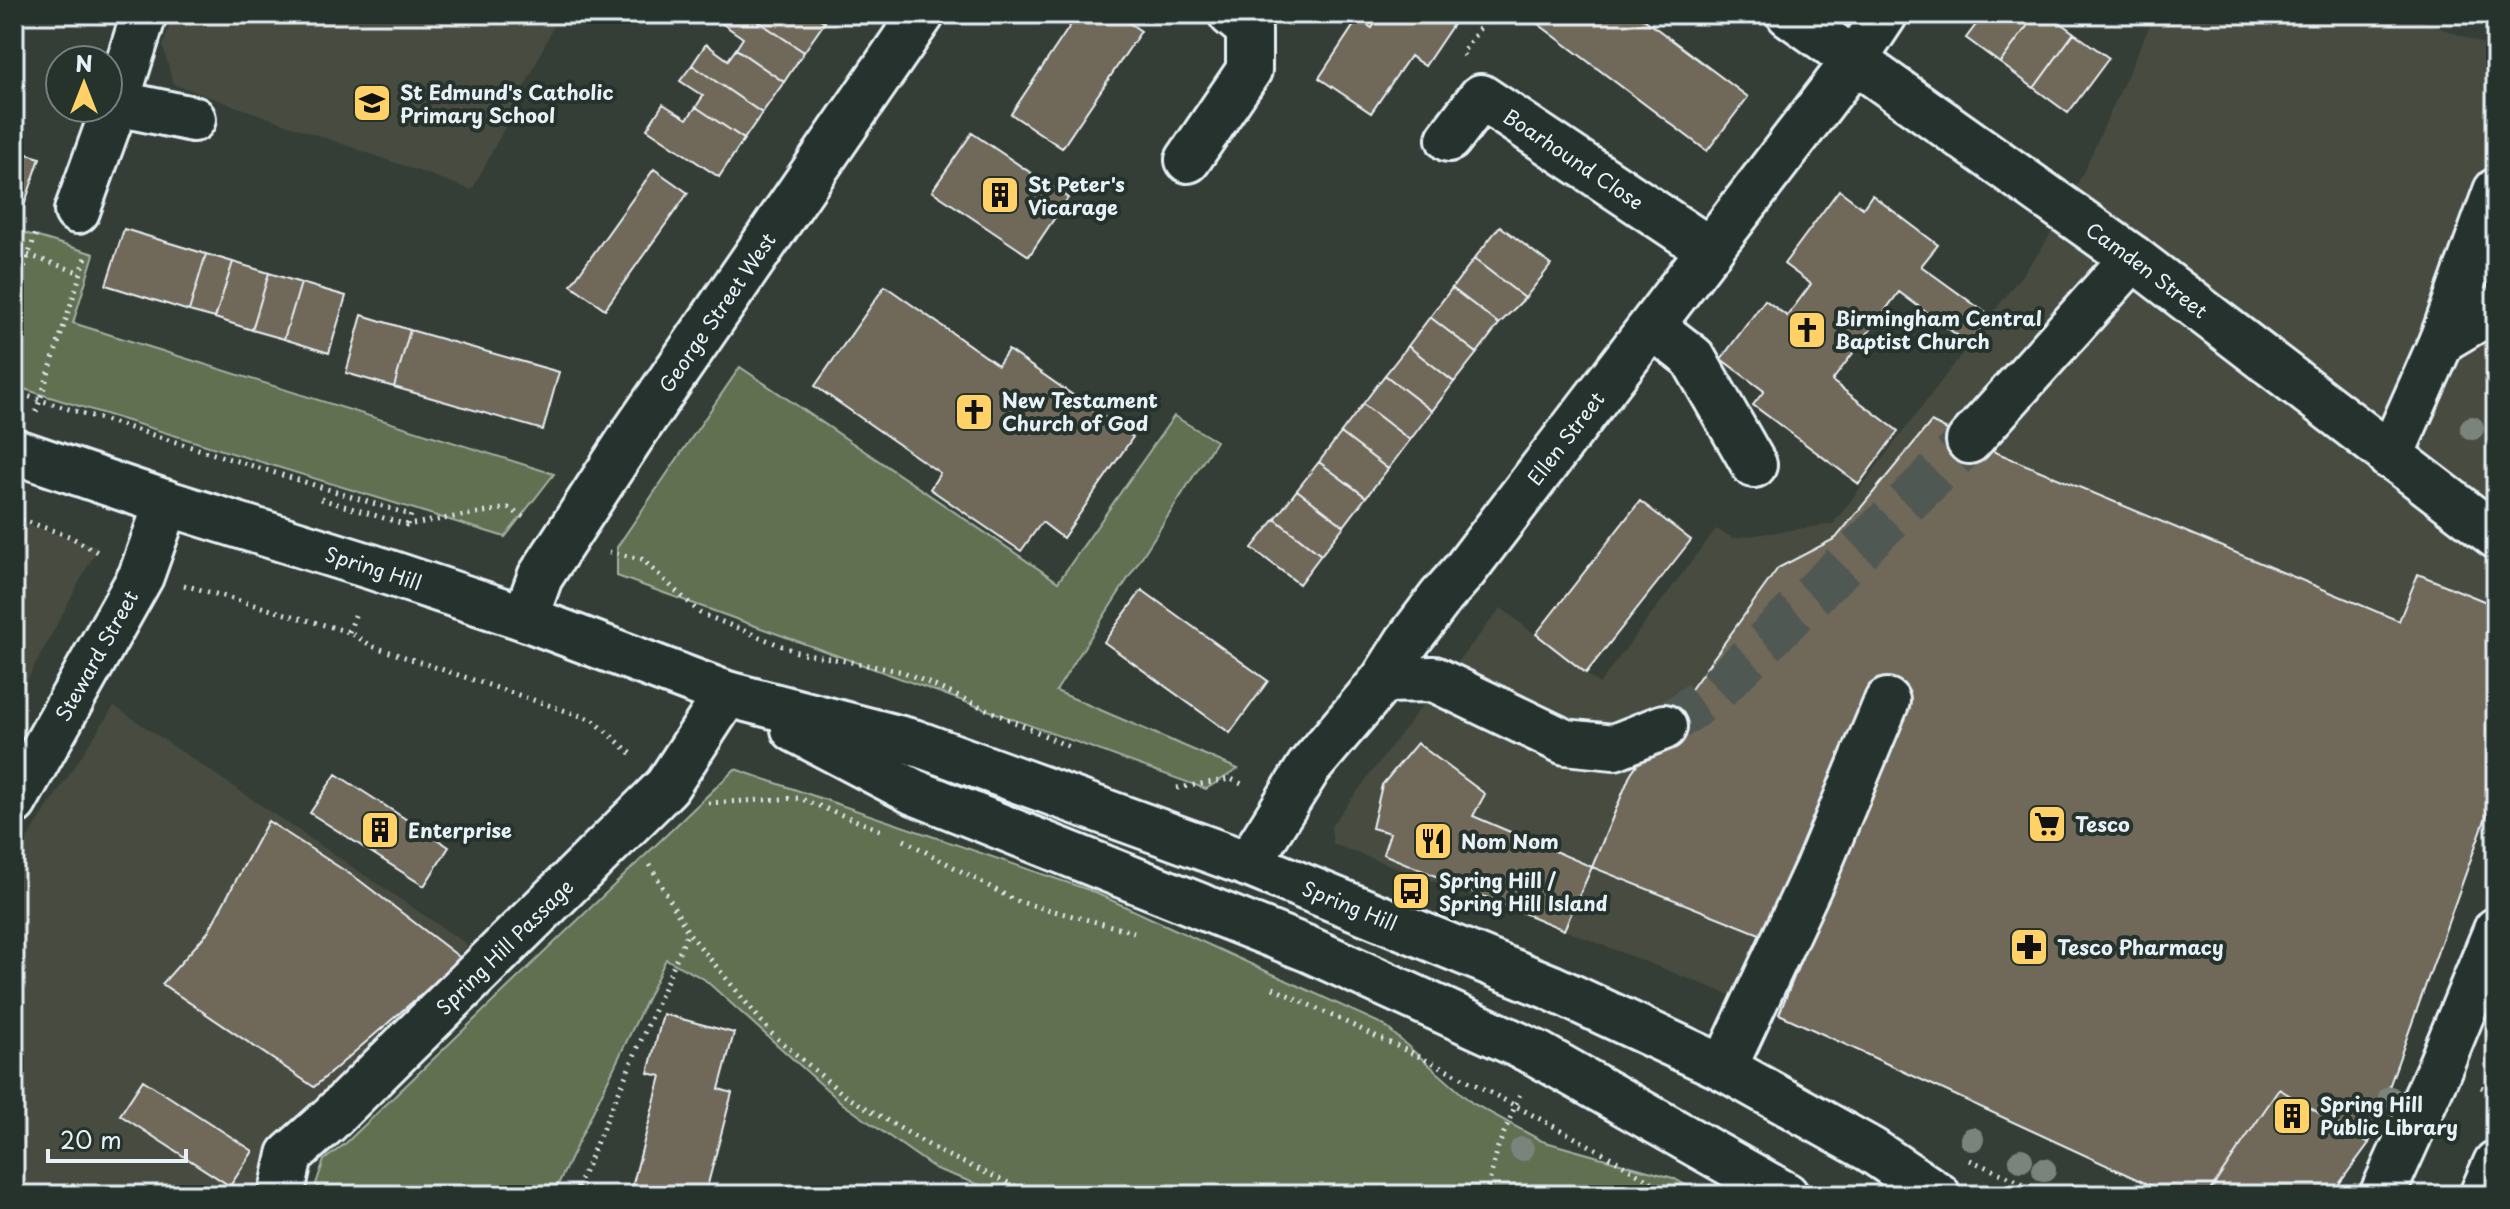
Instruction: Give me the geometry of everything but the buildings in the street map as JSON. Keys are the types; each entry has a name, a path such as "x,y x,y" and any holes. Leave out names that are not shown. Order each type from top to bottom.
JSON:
{"main road":[{"path":"124,78 144,14"},
{"name":"George Street West","path":"525,618 540,577 632,436 922,14"},
{"path":"1188,160 1249,70 1249,29 1231,14"},
{"name":"Camden Street","path":"1789,14 2133,258 2496,536"},
{"name":"Ellen Street","path":"1248,864 1309,767 1383,680 1407,642 1854,61 1885,14"},
{"name":"Boarhound Close","path":"1449,139 1481,97 1710,250"},
{"path":"124,105 193,119"},
{"path":"77,211 108,124"},
{"path":"2390,457 2442,340 2496,191"},
{"path":"1969,441 2133,258"},
{"path":"2442,340 2496,308"},
{"path":"1652,326 1693,358 1754,465"},
{"name":"Spring Hill","path":"18,452 525,618 727,694 913,742 1248,864 1550,987 1724,1068 1871,1150 1938,1195"},
{"name":"Steward Street","path":"16,793 141,576 167,503"},
{"path":"1383,680 1434,679 1565,742 1614,747 1664,727"},
{"name":"Spring Hill","path":"727,694 914,792 1308,949 1536,1053 1786,1195"},
{"name":"Spring Hill Passage","path":"283,1195 290,1155 667,786 727,694"},
{"path":"1724,1068 1817,869 1887,701"},
{"path":"2382,1195 2439,1069 2496,930"},
{"path":"2482,1195 2496,1163"}],"path":[{"path":"18,452 36,412 99,218 77,211"},
{"path":"28,255 81,273"},
{"path":"25,409 36,412"},
{"path":"319,499 407,525 508,508 564,541 642,559 700,613 797,652 904,672 1079,751"},
{"path":"349,632 372,646 593,720 667,786 700,804 799,798 881,830"},
{"path":"1166,790 1231,779 1285,802"},
{"path":"628,826 688,932 771,1033 844,1095 942,1153 1035,1195"},
{"path":"894,835 1016,901 1146,935"},
{"path":"574,1195 688,932"},
{"path":"1260,982 1450,1071 1598,1150 1674,1195"},
{"path":"1486,1195 1498,1147 1514,1104"}],"shaded area":[{"name":"St Edmund's Catholic Primary School","path":"173,14 559,14 472,190 173,84 163,46"},
{"path":"2155,14 2404,14 2496,49 2496,789 2369,1143 2279,1089 2171,1195 1779,1014 1333,844 1331,826 1501,608 1599,684 1716,529 1733,538 1833,524 2043,247 2082,175"},
{"path":"14,520 98,547 14,705"},
{"path":"114,706 468,945 283,1145 264,1195 14,1195 14,859"}],"green space":[{"path":"25,233 94,254 73,323 554,474 505,537 14,386 14,262"},
{"path":"740,367 1058,582 1174,416 1216,441 1056,691 1238,769 1206,789 617,576 617,547"},
{"path":"735,769 1089,890 1384,1025 1472,1103 1542,1141 1673,1178 1703,1195 1007,1195 936,1169 843,1104 704,979 666,959 553,1195 324,1195 316,1184 324,1160 346,1143"}],"tunnel":[{"path":"1664,727 1713,693 1969,441"}],"place":[{"name":"St Edmund's Catholic Primary School","path":"372,103"},
{"name":"St Peter's Vicarage","path":"1000,195"},
{"name":"Birmingham Central Baptist Church","path":"1807,330"},
{"name":"New Testament Church of God","path":"974,412"},
{"name":"Tesco","path":"2047,824"},
{"name":"Enterprise","path":"380,830"},
{"name":"Nom Nom","path":"1433,841"},
{"name":"Spring Hill / Spring Hill Island","path":"1411,891"},
{"name":"Tesco Pharmacy","path":"2029,947"},
{"name":"Spring Hill Public Library","path":"2292,1116"}]}
